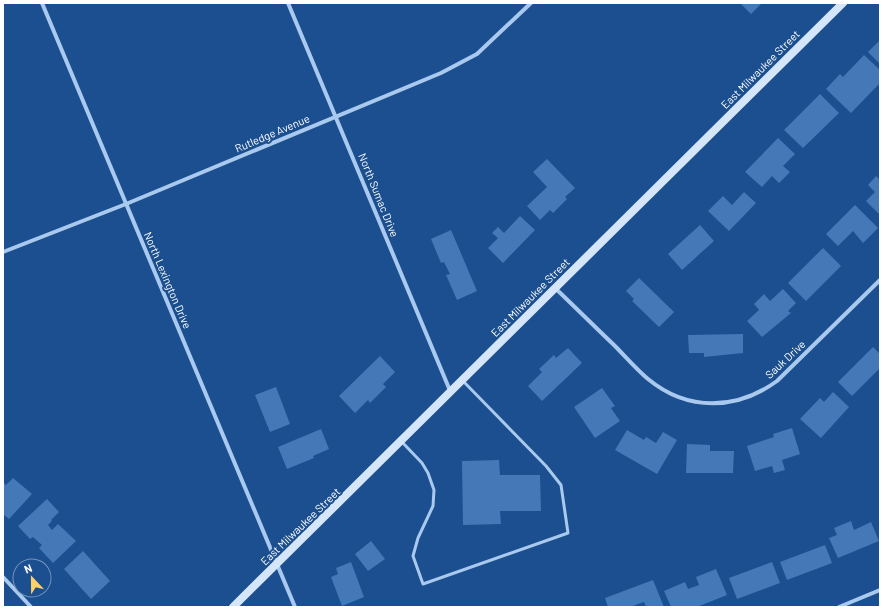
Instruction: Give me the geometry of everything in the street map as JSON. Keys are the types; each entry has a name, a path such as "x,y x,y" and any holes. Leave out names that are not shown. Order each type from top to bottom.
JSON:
{"main road":[{"name":"East Milwaukee Street","path":"233,607 451,394 555,287 843,3"}],"street":[{"name":"North Lexington Drive","path":"42,3 295,607"},
{"name":"North Sumac Drive","path":"288,3 336,115 451,394"},
{"name":"Rutledge Avenue","path":"3,252 126,204 336,115 441,73 477,54 531,3"},
{"name":"Sauk Drive","path":"555,287 648,380 668,392 687,400 717,404 744,400 766,389 777,381 880,280"},
{"path":"3,577 31,607"},
{"path":"839,607 880,590"}],"lane":[{"path":"402,442 422,463 428,473 434,490 433,506 418,538 413,556 423,584 568,533 561,486 546,466 463,381"}],"building":[{"path":"740,3 762,3 751,14"},
{"path":"880,40 880,64 868,52"},
{"path":"864,55 880,70 880,83 851,113 826,89 840,74 843,77"},
{"path":"820,94 839,113 803,148 784,130"},
{"path":"778,138 795,154 783,166 790,172 779,183 772,176 762,187 745,172"},
{"path":"547,159 575,188 565,197 567,199 553,213 550,210 540,220 527,206 547,187 533,172"},
{"path":"876,176 880,180 879,214 866,201 875,192 868,185"},
{"path":"744,192 756,203 729,231 708,211 723,196 732,205"},
{"path":"855,205 878,228 863,243 853,231 838,246 826,234"},
{"path":"520,216 535,230 503,263 488,248 498,238 492,233 498,227 504,233"},
{"path":"700,225 714,241 682,270 668,254"},
{"path":"451,230 477,291 457,300 446,275 450,274 444,262 441,263 431,239"},
{"path":"823,248 841,266 806,301 788,283"},
{"path":"639,278 674,312 659,327 632,301 634,299 626,291"},
{"path":"783,289 796,303 788,311 791,313 762,337 747,321 759,310 754,304 764,294 770,301"},
{"path":"743,334 743,353 704,357 704,353 689,353 688,335"},
{"path":"873,347 880,354 880,368 852,396 838,382"},
{"path":"568,348 582,363 542,401 528,386 542,372 539,369 554,355 556,358"},
{"path":"380,356 395,372 383,384 386,387 370,403 368,400 355,413 339,396"},
{"path":"276,387 290,424 270,432 255,395"},
{"path":"602,388 615,406 611,408 620,421 595,438 574,407"},
{"path":"833,392 849,407 821,438 800,419 820,398 824,402"},
{"path":"792,428 800,454 782,460 785,470 774,473 772,466 755,471 747,446 774,437 773,434"},
{"path":"321,429 329,449 313,456 314,458 287,469 278,447"},
{"path":"627,430 644,440 646,437 656,443 663,432 677,440 657,474 615,450"},
{"path":"687,444 710,445 710,451 734,451 733,473 686,473"},
{"path":"499,460 500,475 540,475 541,511 500,511 501,524 463,525 462,461"},
{"path":"13,478 32,494 9,519 3,514 3,482 6,485"},
{"path":"47,499 59,512 48,525 52,530 58,524 76,541 53,563 52,558 48,558 39,548 42,545 33,537 30,539 18,526"},
{"path":"851,521 854,530 871,522 879,541 838,558 829,538 837,535 834,528"},
{"path":"371,541 385,559 368,571 355,554"},
{"path":"825,545 832,563 787,580 780,562"},
{"path":"83,551 110,581 91,599 64,569"},
{"path":"351,562 364,597 342,606 331,577 338,574 336,568"},
{"path":"772,562 780,583 737,599 729,578"},
{"path":"716,569 727,595 697,607 671,607 664,591 685,582 688,589 699,585 696,577"},
{"path":"653,580 664,607 646,607 644,602 630,607 608,607 605,598"}]}
